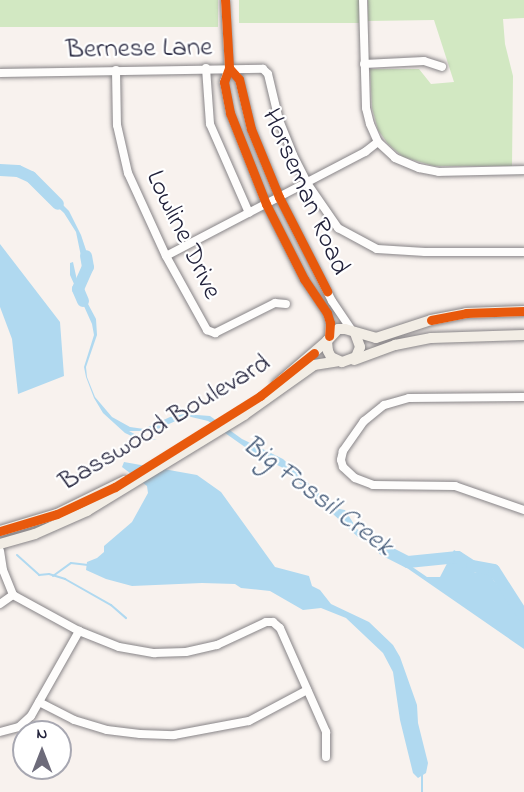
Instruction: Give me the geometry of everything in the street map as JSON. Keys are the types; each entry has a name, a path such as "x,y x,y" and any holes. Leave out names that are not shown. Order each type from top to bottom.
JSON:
{"main road":[{"path":"524,311 453,315 379,337 338,329 328,338 329,355 338,361 352,360 396,345 431,338 524,335"},
{"path":"352,360 360,347 354,332"},
{"name":"Basswood Boulevard","path":"240,413 280,382 328,338"},
{"name":"Basswood Boulevard","path":"0,544 67,522 314,364 338,361"},
{"name":"Basswood Boulevard","path":"0,531 57,514 117,490"}],"street":[{"name":"Horseman Road","path":"225,0 229,68 224,82 230,113 266,204 304,279 327,313 330,322 328,338"},
{"path":"363,0 366,108 378,142 395,158 419,168 440,172 524,170"},
{"path":"364,64 424,61 442,67"},
{"path":"206,68 210,124 249,213"},
{"name":"Horseman Road","path":"229,68 239,80 251,129 279,197 332,301 354,332"},
{"name":"Bernese Lane","path":"0,73 260,68 268,74 279,120 307,183 338,228 377,249 424,252 524,252"},
{"name":"Lowline Drive","path":"116,70 117,125 128,173 166,256 210,332 215,333 275,303 286,304"},
{"path":"166,256 365,152 378,142"},
{"path":"524,397 409,398 384,405 364,421 343,451 341,460 343,467 355,478 373,485 455,486 524,510"},
{"path":"0,551 3,570 14,595 79,631 119,647 154,653 186,652 217,645 266,622 273,622 280,628 326,732 326,757"},
{"path":"0,604 14,595"},
{"path":"0,732 19,727 31,716 79,631"},
{"path":"39,702 74,720 107,730 174,735 249,721 307,690"}],"green space":[{"path":"0,0 218,0 218,27 0,27"},
{"path":"239,0 359,0 359,23 239,23"},
{"path":"368,0 524,0 524,18 503,19 505,44 513,76 512,166 434,166 403,157 388,144 378,130 372,108 370,69 419,69 431,84 454,82 434,20 368,21"}],"water":[{"path":"51,193 69,211 81,235 92,268 89,274 82,261 76,232 64,213 51,201 48,194"},
{"path":"0,244 60,322 64,376 18,394 12,339 0,307"},
{"path":"73,262 78,285 96,319 97,335 86,367 87,377 95,397 112,417 130,427 144,429 170,417 184,414 210,416 242,439 283,459 334,508 345,510 357,529 427,577 440,577 454,550 462,555 475,573 490,572 494,581 524,615 524,649 378,548 358,537 283,468 252,452 208,421 187,416 153,431 129,431 140,437 157,440 140,440 125,433 103,413 94,398 86,377 84,367 94,335 92,324 70,275 70,263"},
{"path":"124,462 197,475 221,492 275,567 309,576 312,586 320,590 331,604 369,622 393,645 400,657 417,705 418,723 428,763 426,773 418,778 413,773 400,720 393,672 383,653 346,618 321,608 303,610 270,591 241,588 235,584 132,586 106,579 86,570 87,562 104,552 104,546 132,522 148,493 147,486 122,467"}],"waterway":[{"name":"Big Fossil Creek","path":"0,170 18,171 31,177 58,204"},
{"name":"Big Fossil Creek","path":"83,301 78,289 88,267 86,256"},
{"name":"Big Fossil Creek","path":"384,550 408,562 458,557 472,566 494,570 524,617"},
{"path":"17,555 39,575 49,574 65,579 111,605 126,618"},
{"path":"53,576 71,563 88,565"},
{"path":"422,773 422,792"}],"cycle path":[{"path":"225,0 229,68 224,82 230,113 266,204 304,279 327,313 330,323 329,336"},
{"path":"229,68 239,79 251,129 279,197 327,291"},
{"path":"431,320 466,313 524,311"},
{"path":"0,531 57,514 115,487 260,396 314,353"}]}
